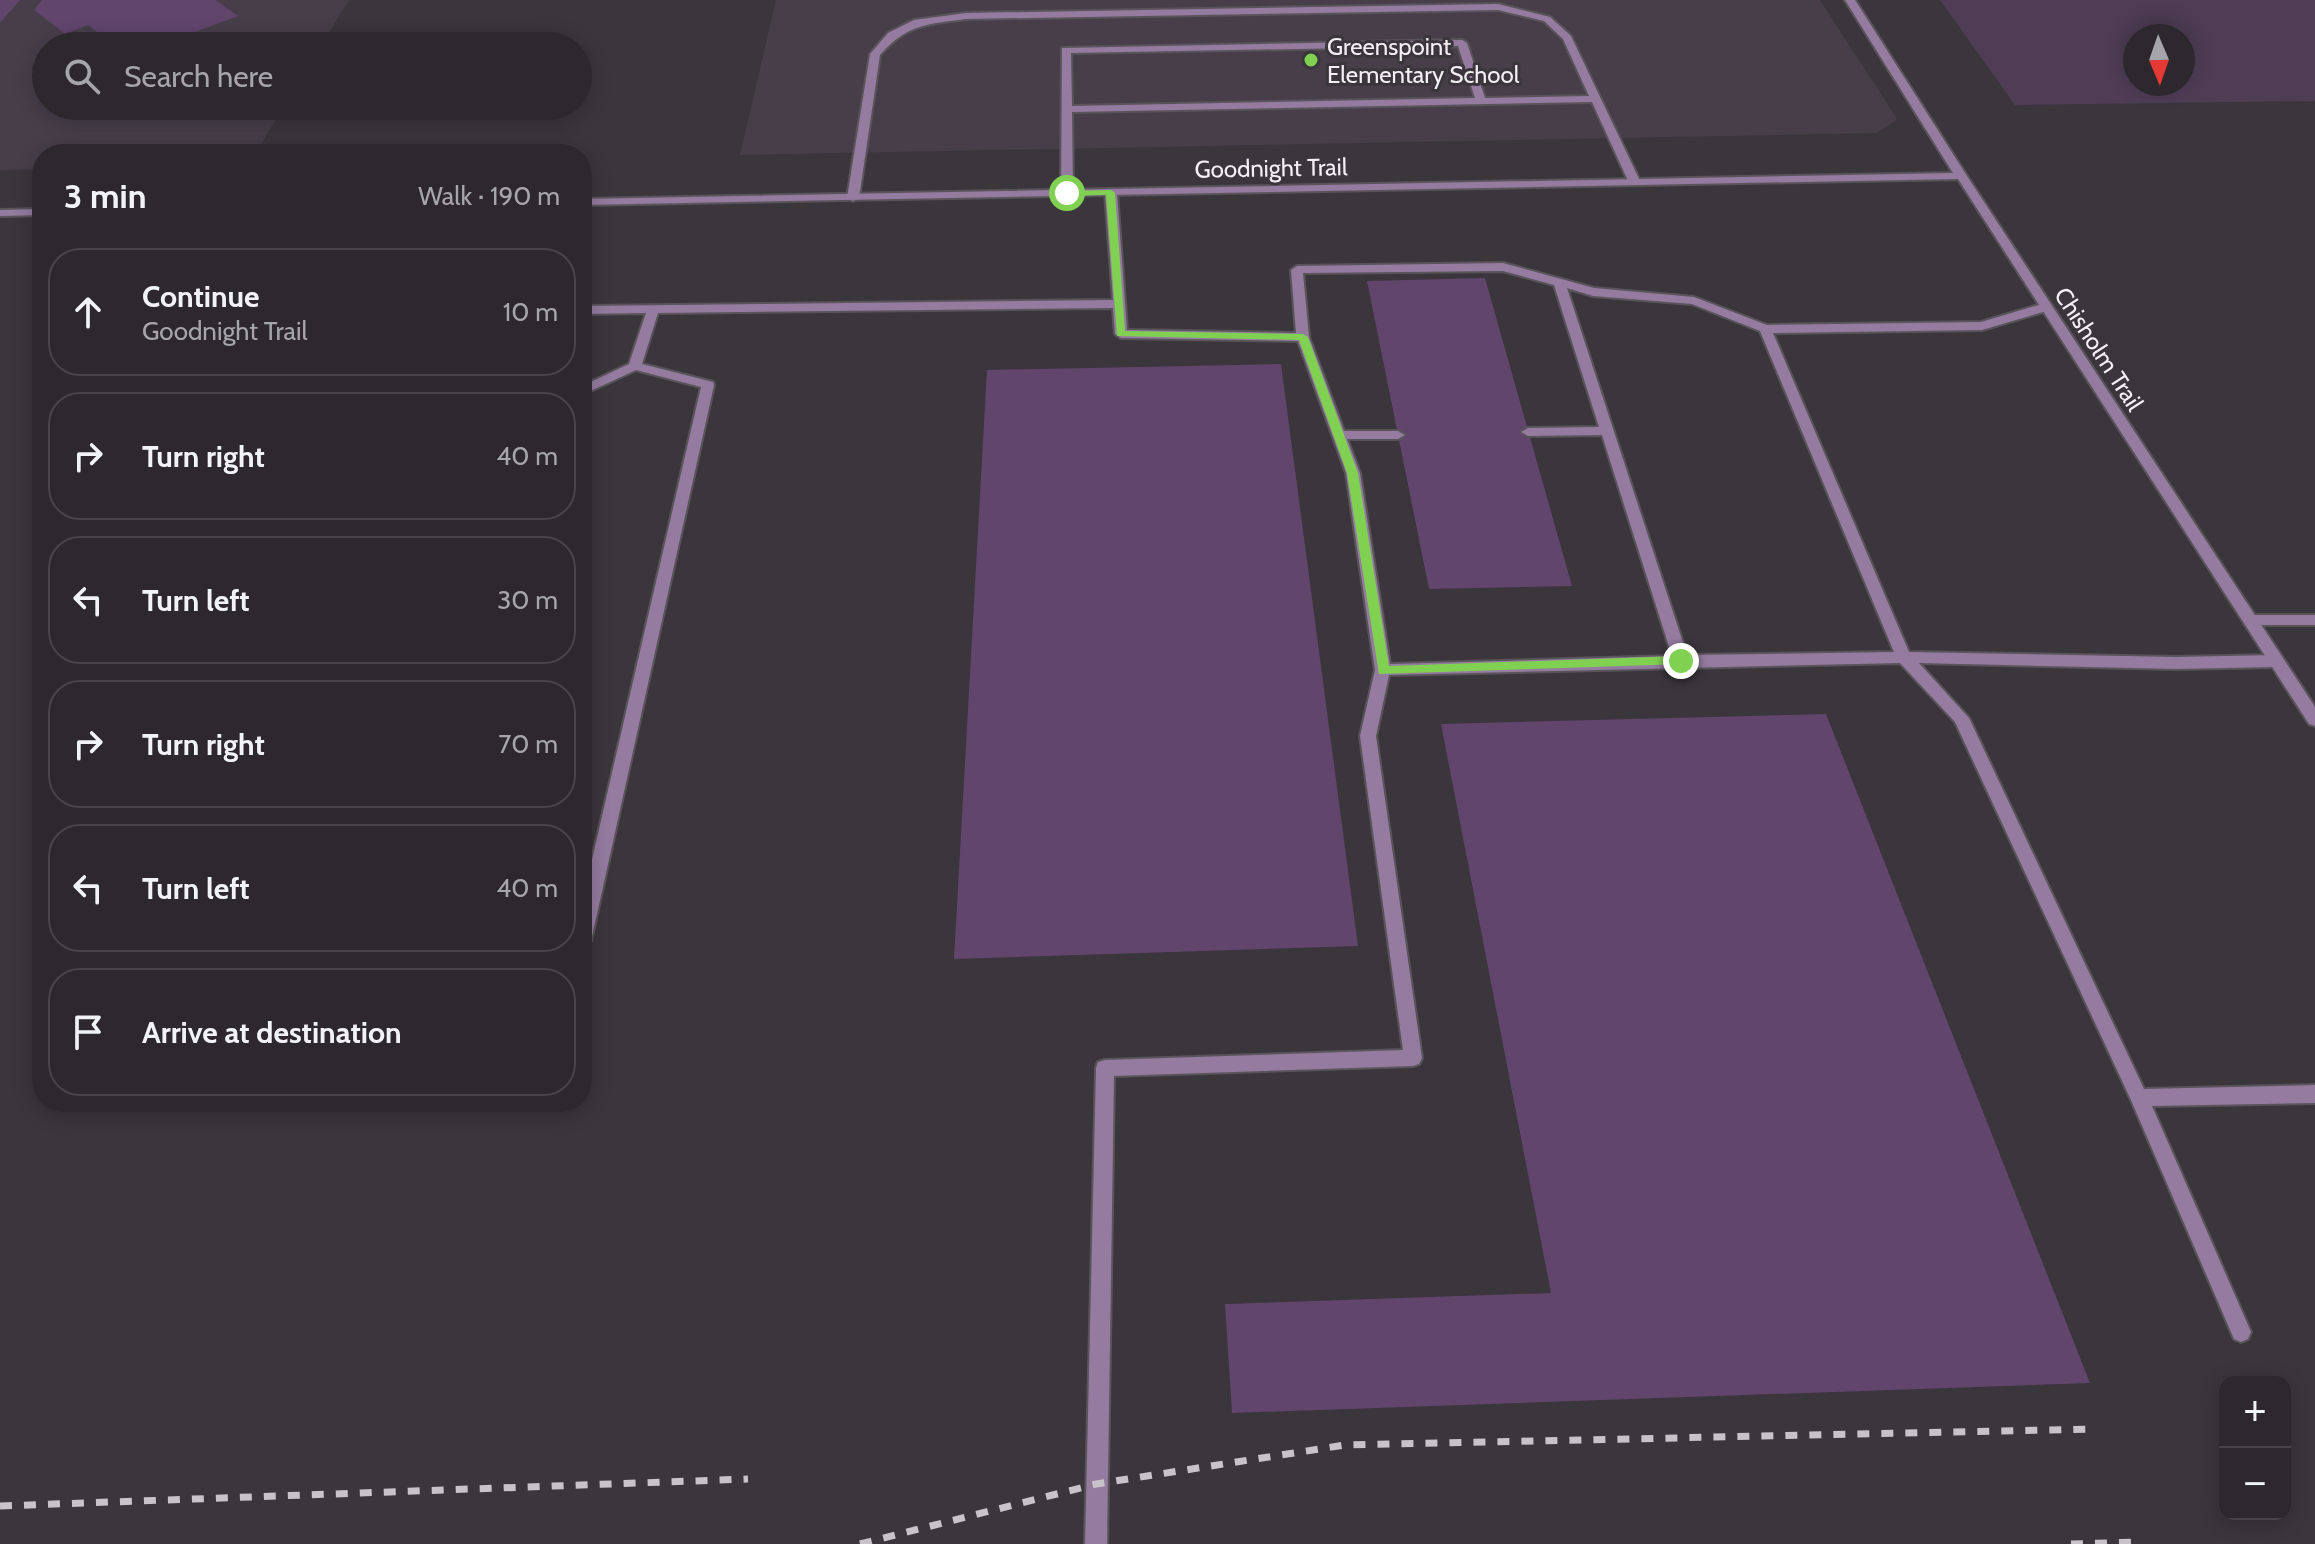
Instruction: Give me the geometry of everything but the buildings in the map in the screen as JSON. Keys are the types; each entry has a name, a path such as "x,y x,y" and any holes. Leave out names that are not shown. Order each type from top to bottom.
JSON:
{"street":[{"name":"Chisholm Trail","path":"1850,0 2315,720"},
{"path":"853,198 875,54 892,35 918,22 966,16 1498,7 1547,19 1567,38 1635,183"},
{"path":"1067,193 1066,50 1462,43 1481,101"},
{"path":"1066,109 1595,99"},
{"name":"Goodnight Trail","path":"592,202 1961,176"},
{"path":"1111,193 1121,334 1303,337"},
{"path":"0,213 32,212"},
{"path":"1096,1544 1105,1068 1413,1058 1368,736 1383,670 1353,473 1303,337 1297,270 1503,267 1593,292 1694,301 1765,329 1982,326 2046,307"},
{"path":"1559,283 1681,661"},
{"path":"592,310 1118,304"},
{"path":"635,366 653,309"},
{"path":"1765,329 1904,657 1961,718 2139,1098 2241,1332"},
{"path":"592,386 635,366 708,385 592,897"},
{"path":"1528,432 1607,431"},
{"path":"1339,435 1398,435"},
{"path":"2250,620 2315,620"},
{"path":"1383,670 1904,657 2176,663 2276,661"},
{"path":"2139,1098 2315,1094"}],"shaded area":[{"path":"0,0 349,0 330,32 32,32 32,120 276,120 261,144 32,144 32,169 0,170"},
{"name":"Greenspoint Elementary School","path":"776,0 1820,0 1897,119 1877,133 740,155"},
{"path":"1940,0 2315,0 2315,101 2015,105"}],"railway":[{"path":"860,1544 1096,1484 1345,1445 2092,1429"},
{"path":"0,1506 748,1479"},
{"path":"2071,1544 2136,1542"}],"place":[{"name":"Greenspoint Elementary School","path":"1311,60"}],"route":[{"path":"1067,193 1111,193 1121,334 1303,337 1353,473 1383,670 1681,661"}]}
